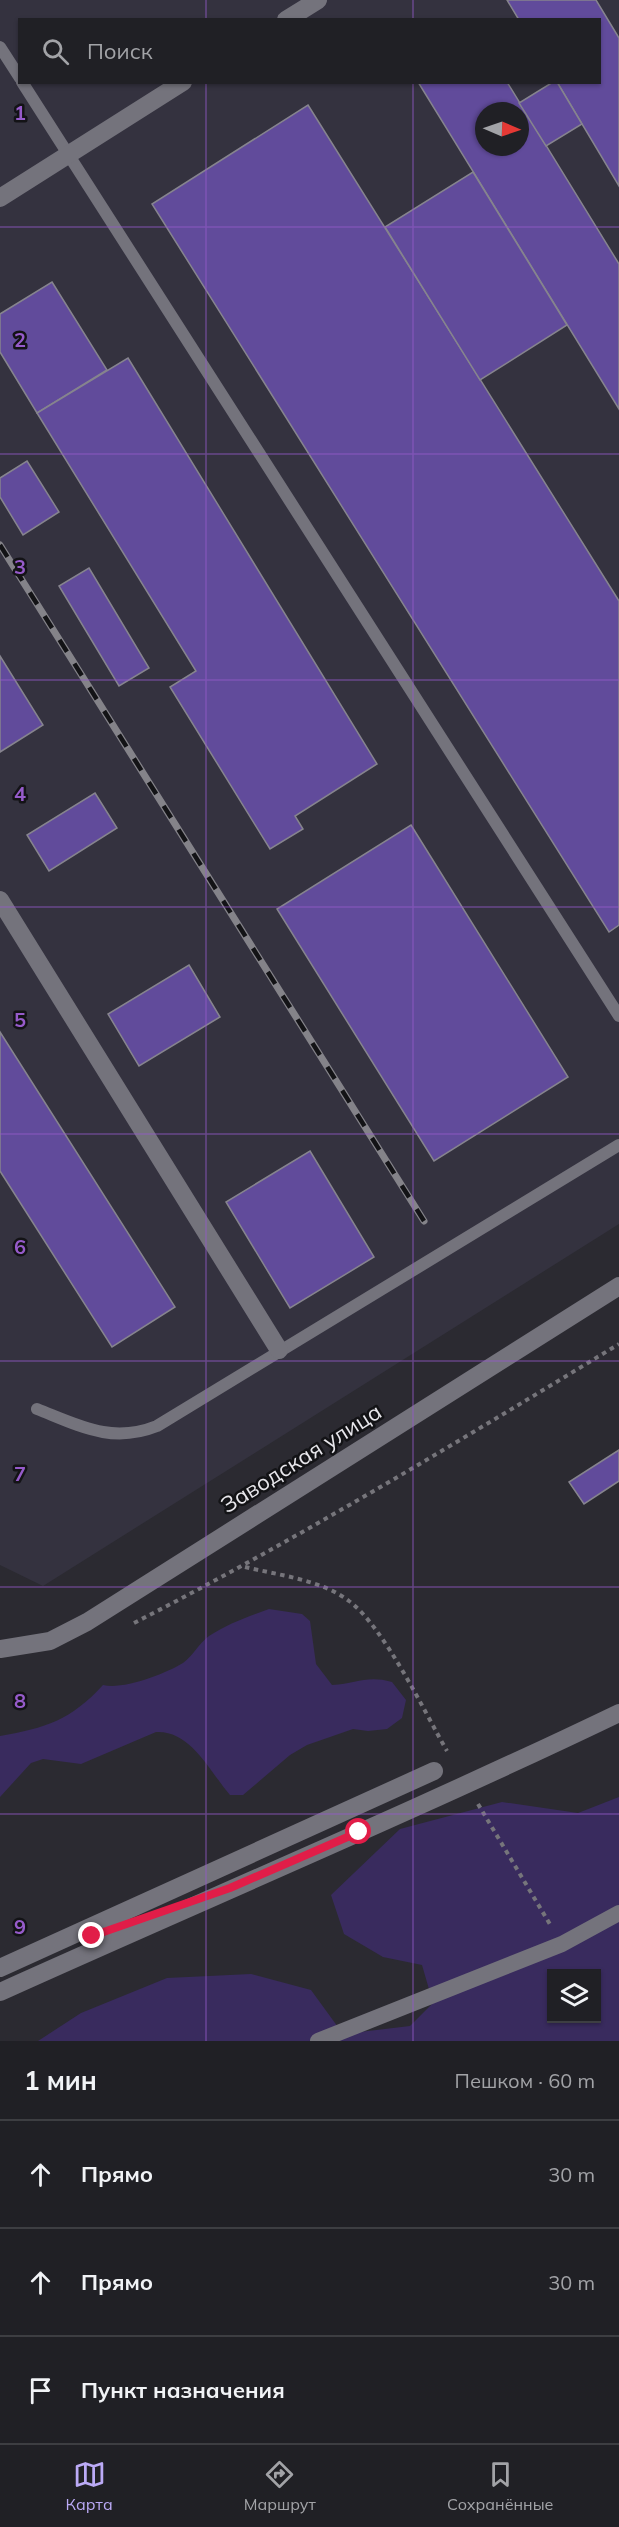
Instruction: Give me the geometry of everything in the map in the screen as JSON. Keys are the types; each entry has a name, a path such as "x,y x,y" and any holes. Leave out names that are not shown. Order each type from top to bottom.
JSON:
{"street":[{"path":"288,11 318,0"},
{"path":"0,198 66,154 180,84"},
{"path":"0,900 279,1350"},
{"name":"Заводская улица","path":"0,1649 50,1641 87,1622 619,1286"},
{"path":"0,1992 230,1888 467,1786 619,1713"},
{"path":"0,1968 434,1771"},
{"path":"0,1968 230,1888"},
{"path":"318,2041 562,1944 619,1913"}],"lane":[{"path":"0,47 18,75"},
{"path":"23,84 619,1016"},
{"path":"38,1409 93,1431 115,1434 138,1433 157,1426 619,1145"}],"path":[{"path":"133,1624 244,1566 360,1500 619,1344"},
{"path":"244,1566 299,1580 350,1601 381,1638 562,1944"}],"shaded area":[{"path":"0,0 619,0 619,1224 43,1586 0,1565"},
{"path":"269,1609 302,1614 310,1621 316,1664 332,1685 375,1679 392,1682 406,1700 402,1718 387,1729 368,1731 353,1729 307,1745 290,1755 243,1795 230,1795 190,1745 168,1733 156,1732 81,1764 43,1759 31,1763 0,1797 0,1736 31,1730 57,1721 80,1707 103,1685 132,1683 175,1667 187,1660 205,1639 216,1632"},
{"path":"619,1797 619,2041 38,2041 81,2013 167,1978 251,1974 311,1990 343,2034 410,2026 433,2003 422,1965 383,1957 344,1934 331,1895 400,1829 502,1802 578,1813"}],"building":[{"path":"507,0 596,0 619,38 619,186 558,84 601,84 601,18 518,18"},
{"path":"419,84 508,84 519,102 475,102 475,156 529,156 529,118 619,264 619,409"},
{"path":"550,84 558,84 582,124 546,146 529,119 529,102 521,102"},
{"path":"308,105 619,601 619,925 609,932 152,204"},
{"path":"473,172 567,325 480,380 385,227"},
{"path":"52,282 107,370 37,413 0,352 0,314"},
{"path":"128,358 377,764 295,816 303,829 270,849 170,687 196,671 37,413"},
{"path":"27,461 59,512 23,535 0,497 0,478"},
{"path":"89,568 149,668 119,686 59,586"},
{"path":"0,656 43,725 0,752"},
{"path":"95,793 117,828 49,871 27,835"},
{"path":"411,825 568,1077 434,1161 277,909"},
{"path":"189,965 220,1017 139,1066 108,1014"},
{"path":"0,1032 175,1307 112,1347 0,1171"},
{"path":"310,1151 374,1257 290,1308 226,1202"},
{"path":"619,1450 619,1481 584,1504 569,1482"}],"railway":[{"path":"0,545 424,1221"}],"route":[{"path":"92,1936 230,1888 359,1832"}]}
